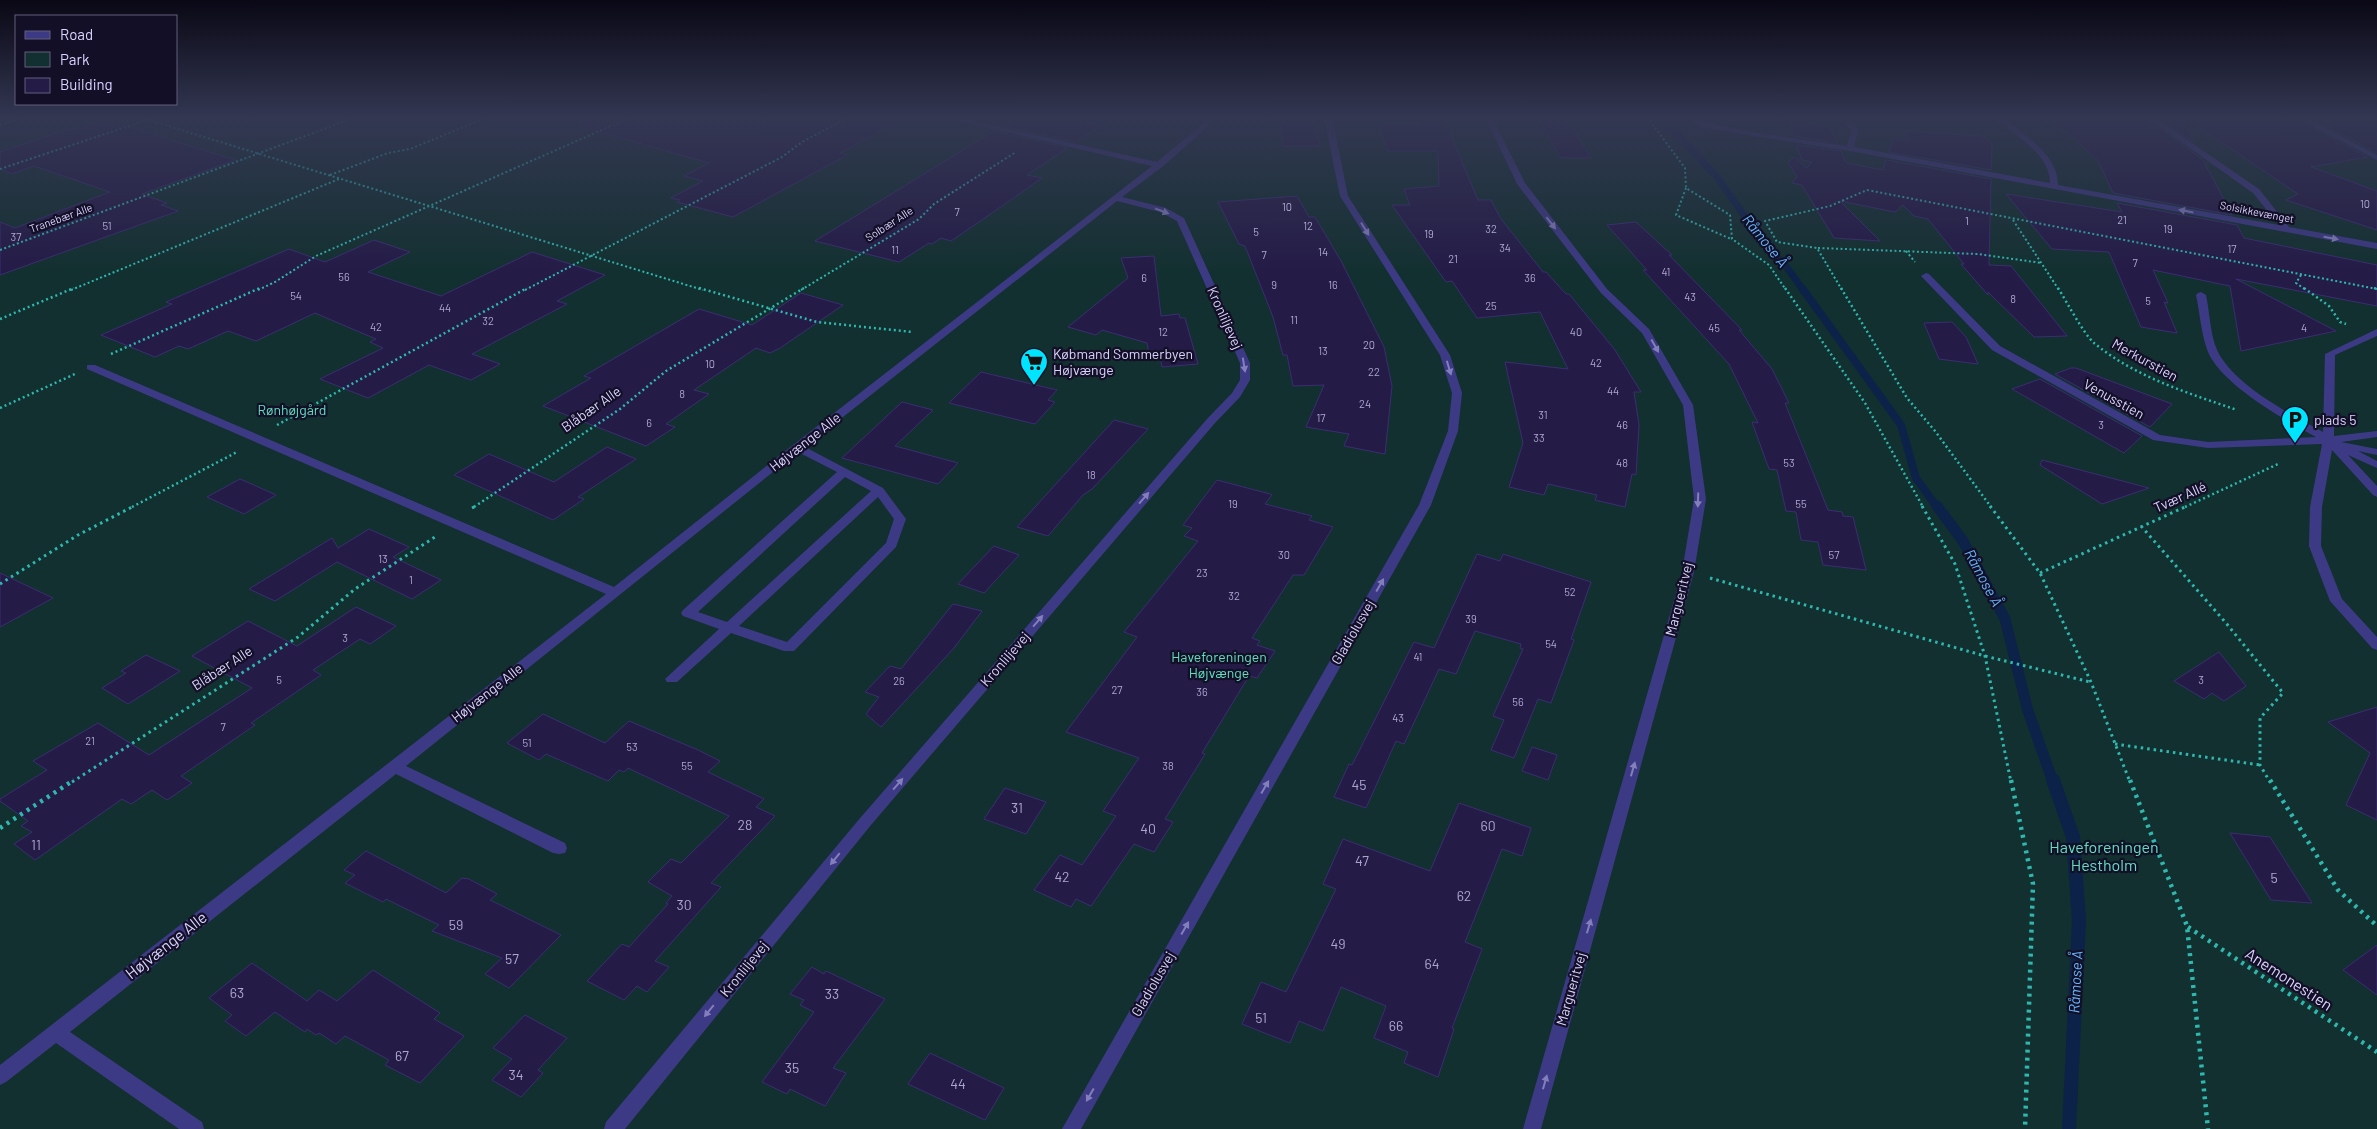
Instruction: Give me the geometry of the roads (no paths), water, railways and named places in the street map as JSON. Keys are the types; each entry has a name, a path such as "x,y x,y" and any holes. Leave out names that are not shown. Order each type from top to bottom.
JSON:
{"street":[{"name":"Højvænge Alle","path":"0,1076 1152,170"},
{"name":"Gladiolusvej","path":"1071,1129 1426,505 1453,432 1457,393 1445,355 1344,196 1339,170"},
{"name":"Margueritvej","path":"1514,170 1521,184 1604,290 1646,331 1688,405 1700,499 1688,572 1532,1129"},
{"name":"Solsikkevænget","path":"1964,170 2377,246"},
{"path":"2053,170 2056,179 2054,186"},
{"path":"2225,170 2256,191 2286,230"},
{"name":"Kronliljevej","path":"613,1129 866,821 1211,421 1236,395 1245,380 1245,363 1181,220 1163,210 1115,198"},
{"name":"Venusstien","path":"1926,276 1996,348 2157,438 2208,445 2328,440"},
{"path":"2201,294 2214,354 2237,382 2328,440 2377,465"},
{"path":"2375,333 2330,354 2328,440 2316,508 2316,546 2336,601 2377,645"},
{"path":"91,367 616,593"},
{"path":"2328,440 2377,434"},
{"path":"2328,440 2377,452"},
{"path":"2328,440 2377,493"},
{"path":"797,447 879,490 900,519 892,544 789,648 688,613 844,472"},
{"path":"672,679 879,490"},
{"path":"393,766 559,848"},
{"path":"56,1032 195,1129"}],"waterway":[{"name":"Råmose Å","path":"1710,170 1765,245 1786,266 1803,290"},
{"name":"Råmose Å","path":"1802,288 1901,425 1916,478 1937,507"},
{"name":"Råmose Å","path":"1937,506 1963,541 2005,619 2028,711 2053,782"},
{"name":"Råmose Å","path":"2053,780 2073,837 2079,921 2069,1129"}],"place":[{"name":"Købmand Sommerbyen Højvænge","path":"1034,386"},
{"name":"plads 5","path":"2295,444"}],"park label":[{"name":"Rønhøjgård","path":"292,410"},
{"name":"Haveforeningen Højvænge","path":"1219,666"},
{"name":"Haveforeningen Hestholm","path":"2104,856"}]}
